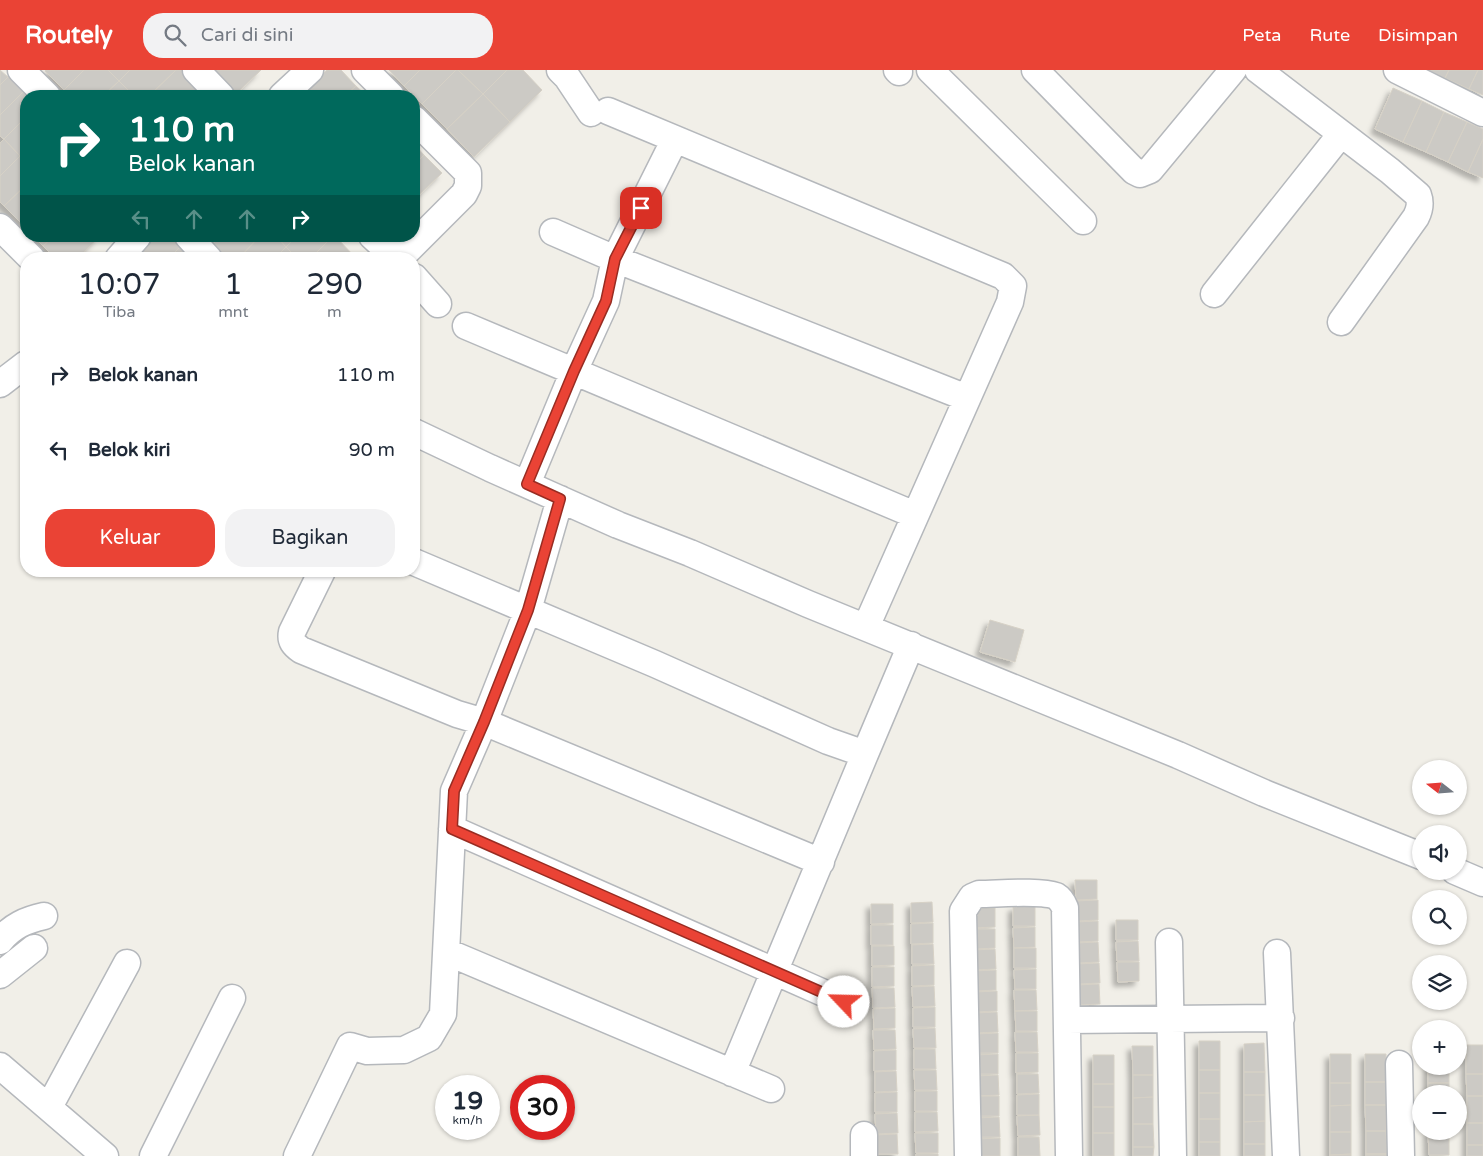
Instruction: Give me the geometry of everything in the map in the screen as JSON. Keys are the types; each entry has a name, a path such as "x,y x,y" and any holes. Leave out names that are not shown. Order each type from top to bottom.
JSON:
{"street":[{"path":"21,70 42,90"},
{"path":"196,70 216,90"},
{"path":"288,90 310,70"},
{"path":"365,70 385,90"},
{"path":"930,70 1083,221"},
{"path":"1035,70 1134,171 1140,174 1150,170 1220,75"},
{"path":"1258,70 1418,195 1420,202 1418,214 1341,322"},
{"path":"1397,70 1483,113"},
{"path":"567,72 599,112 675,139 1003,276 1013,286 1010,302 866,627"},
{"path":"420,125 468,173 468,186 464,194 420,237"},
{"path":"1214,294 1341,134"},
{"path":"527,484 574,371 606,301 615,259 675,139"},
{"path":"0,227 25,252"},
{"path":"553,232 615,259 967,398"},
{"path":"124,252 133,242"},
{"path":"193,242 203,252"},
{"path":"379,242 390,252"},
{"path":"405,252 415,242"},
{"path":"420,284 438,304"},
{"path":"466,326 915,515"},
{"path":"0,384 20,369"},
{"path":"420,435 560,499 1007,686 1178,755 1264,793 1412,852"},
{"path":"297,1156 350,1046 367,1051 404,1050 429,1038 444,1014 454,791 484,722 528,610 560,499"},
{"path":"420,565 656,664 828,741 865,754"},
{"path":"319,577 292,632 292,640 301,650 457,714 484,722 821,862"},
{"path":"732,1073 912,645"},
{"path":"452,829 844,1002"},
{"path":"1467,876 1483,884"},
{"path":"968,1156 963,915 964,908 972,897 979,894 1050,894 1062,901 1066,908 1069,1156"},
{"path":"0,941 25,920 44,916"},
{"path":"1169,942 1172,1156"},
{"path":"0,975 34,948"},
{"path":"447,952 771,1089"},
{"path":"1277,953 1286,1156"},
{"path":"49,1108 127,963"},
{"path":"153,1156 232,998"},
{"path":"1067,1020 1281,1018"},
{"path":"1399,1064 1401,1156"},
{"path":"0,1066 105,1156"}],"building":[{"path":"0,70 8,77 0,85"},
{"path":"46,70 84,70 64,90"},
{"path":"84,70 108,70 119,81 109,90 64,90"},
{"path":"108,70 130,70 119,81"},
{"path":"130,70 176,70 155,90 128,90 119,81"},
{"path":"176,70 182,70 198,87 195,90 155,90"},
{"path":"261,70 240,90 232,90 213,71"},
{"path":"327,70 341,70 356,86 352,90 307,90"},
{"path":"389,70 420,70 404,86"},
{"path":"420,70 456,70 422,104 420,102 420,90 408,90 404,86"},
{"path":"456,70 483,94 447,129 422,104"},
{"path":"458,70 507,70 483,94"},
{"path":"507,70 523,70 542,90 510,122 483,94"},
{"path":"1428,70 1449,70 1445,78"},
{"path":"1449,70 1478,70 1469,89 1445,78"},
{"path":"1478,70 1483,70 1483,95 1469,89"},
{"path":"8,77 21,90 20,95 0,115 0,85"},
{"path":"119,81 128,90 109,90"},
{"path":"356,86 360,90 352,90"},
{"path":"1393,88 1422,101 1403,142 1375,129"},
{"path":"483,94 510,122 474,157 447,129"},
{"path":"20,95 20,123 4,139 0,136 0,115"},
{"path":"1422,101 1444,112 1426,152 1403,142"},
{"path":"1444,112 1467,122 1448,162 1426,152"},
{"path":"1467,122 1483,129 1483,139 1468,172 1448,162"},
{"path":"20,123 20,156 4,139"},
{"path":"4,139 20,156 0,176 0,143"},
{"path":"1483,139 1483,178 1468,172"},
{"path":"420,151 424,155 420,159"},
{"path":"424,155 442,173 420,194 420,159"},
{"path":"20,156 20,191 4,206 0,202 0,176"},
{"path":"20,191 20,222 4,206"},
{"path":"39,242 47,242 43,246"},
{"path":"47,242 94,242 84,252 49,252 43,246"},
{"path":"151,242 175,242 180,247 175,252 141,252"},
{"path":"215,242 254,242 245,252 220,252 213,244"},
{"path":"254,242 281,242 286,247 281,252 245,252"},
{"path":"281,242 291,242 286,247"},
{"path":"291,242 327,242 317,252 291,252 286,247"},
{"path":"327,242 341,242 350,252 317,252"},
{"path":"180,247 185,252 175,252"},
{"path":"286,247 291,252 281,252"},
{"path":"990,620 1024,630 1015,662 980,652"},
{"path":"1075,880 1097,880 1097,899 1076,900"},
{"path":"1098,900 1098,920 1076,921 1076,901"},
{"path":"932,902 933,922 911,923 911,903"},
{"path":"871,904 893,904 893,923 871,924"},
{"path":"1035,906 1035,926 1013,926 1013,907"},
{"path":"973,908 995,908 995,927 973,928"},
{"path":"1116,920 1138,920 1138,940 1116,940"},
{"path":"1098,921 1098,941 1077,942 1076,922"},
{"path":"933,923 933,943 911,944 911,924"},
{"path":"871,925 893,925 893,945 871,945"},
{"path":"1035,927 1035,947 1014,948 1013,928"},
{"path":"973,929 995,929 995,948 974,949"},
{"path":"1138,941 1139,961 1117,961 1116,942"},
{"path":"1098,942 1099,962 1077,963 1077,943"},
{"path":"933,944 934,964 912,964 912,945"},
{"path":"872,946 894,946 894,965 872,966"},
{"path":"1014,948 1036,948 1036,968 1014,968"},
{"path":"995,949 996,969 974,970 974,950"},
{"path":"1117,962 1139,962 1139,981 1118,982"},
{"path":"1099,963 1100,983 1078,984 1077,964"},
{"path":"934,965 934,985 912,986 912,966"},
{"path":"872,967 894,967 894,986 872,987"},
{"path":"1036,969 1036,989 1015,989 1014,970"},
{"path":"996,970 996,990 975,991 974,971"},
{"path":"1099,984 1100,1004 1078,1005 1078,985"},
{"path":"934,986 935,1006 913,1007 912,987"},
{"path":"872,988 894,988 895,1007 873,1008"},
{"path":"1014,990 1036,990 1037,1010 1015,1011"},
{"path":"997,991 997,1011 975,1012 975,992"},
{"path":"935,1007 935,1027 913,1027 913,1008"},
{"path":"895,1008 895,1028 874,1029 873,1009"},
{"path":"1015,1011 1037,1011 1037,1031 1016,1031"},
{"path":"997,1012 998,1032 975,1033 975,1013"},
{"path":"935,1028 936,1048 914,1048 913,1029"},
{"path":"873,1030 895,1030 896,1049 874,1050"},
{"path":"1015,1032 1037,1032 1038,1052 1016,1052"},
{"path":"998,1033 998,1053 976,1053 976,1034"},
{"path":"1199,1041 1220,1041 1220,1070 1199,1070"},
{"path":"1264,1043 1265,1072 1244,1072 1244,1044"},
{"path":"1467,1045 1483,1045 1483,1074 1467,1074"},
{"path":"1132,1046 1153,1046 1153,1075 1133,1075"},
{"path":"914,1049 935,1049 936,1069 914,1069"},
{"path":"896,1050 896,1070 874,1071 874,1051"},
{"path":"1016,1053 1038,1053 1038,1072 1016,1073"},
{"path":"998,1054 998,1074 976,1074 976,1055"},
{"path":"1330,1054 1351,1054 1351,1083 1330,1083"},
{"path":"1365,1054 1386,1054 1386,1082 1365,1082"},
{"path":"1093,1055 1114,1055 1114,1084 1093,1084"},
{"path":"914,1070 936,1070 937,1090 915,1090"},
{"path":"1199,1070 1220,1070 1220,1093 1199,1093"},
{"path":"896,1071 897,1091 875,1092 875,1072"},
{"path":"1244,1072 1265,1072 1265,1095 1244,1095"},
{"path":"1017,1074 1038,1074 1039,1093 1017,1094"},
{"path":"1467,1074 1483,1074 1483,1096 1467,1096"},
{"path":"998,1075 999,1095 977,1096 976,1076"},
{"path":"1133,1075 1153,1075 1153,1097 1133,1098"},
{"path":"1428,1075 1449,1075 1449,1083 1428,1083"},
{"path":"1365,1082 1386,1082 1386,1105 1365,1105"},
{"path":"1330,1083 1351,1083 1351,1105 1330,1106"},
{"path":"1428,1083 1449,1083 1449,1085 1428,1085"},
{"path":"1093,1084 1114,1084 1114,1107 1093,1107"},
{"path":"915,1091 937,1091 937,1111 915,1111"},
{"path":"897,1092 897,1112 875,1112 875,1093"},
{"path":"1199,1093 1220,1093 1220,1119 1199,1119"},
{"path":"1039,1094 1039,1115 1017,1115 1017,1095"},
{"path":"1244,1095 1265,1095 1265,1121 1244,1122"},
{"path":"977,1096 999,1096 999,1116 977,1116"},
{"path":"1467,1096 1483,1096 1483,1123 1467,1123"},
{"path":"1153,1097 1153,1124 1133,1124 1133,1098"},
{"path":"1351,1105 1351,1132 1330,1132 1330,1106"},
{"path":"1365,1105 1386,1105 1386,1131 1366,1131"},
{"path":"1093,1107 1114,1107 1114,1133 1093,1133"},
{"path":"915,1112 937,1112 938,1131 915,1132"},
{"path":"897,1113 898,1133 876,1134 875,1114"},
{"path":"1039,1115 1040,1135 1018,1136 1017,1116"},
{"path":"999,1117 1000,1137 978,1137 977,1118"},
{"path":"1199,1119 1220,1119 1220,1142 1199,1142"},
{"path":"1265,1121 1265,1144 1244,1144 1244,1122"},
{"path":"1467,1123 1483,1123 1483,1145 1467,1145"},
{"path":"1133,1124 1153,1124 1154,1147 1133,1147"},
{"path":"1366,1131 1386,1131 1387,1154 1366,1154"},
{"path":"1330,1132 1351,1132 1351,1154 1330,1155"},
{"path":"915,1133 938,1133 938,1153 916,1153"},
{"path":"1093,1133 1114,1133 1114,1156 1093,1156"},
{"path":"897,1134 898,1154 876,1154 876,1135"},
{"path":"1018,1137 1039,1137 1040,1156 1018,1156"},
{"path":"1000,1138 1000,1156 979,1156 978,1139"},
{"path":"1428,1140 1449,1140 1449,1155 1429,1155"},
{"path":"1199,1142 1220,1142 1220,1156 1199,1156"},
{"path":"1244,1144 1265,1144 1265,1156 1244,1156"},
{"path":"1467,1145 1483,1145 1483,1156 1467,1156"},
{"path":"1133,1147 1154,1147 1153,1156 1133,1156"},
{"path":"916,1154 938,1154 938,1156 916,1156"},
{"path":"1351,1154 1351,1156 1330,1156 1330,1155"},
{"path":"1366,1154 1387,1154 1387,1156 1366,1156"}],"route":[{"path":"641,208 615,259 606,301 574,371 527,484 560,499 528,610 484,722 454,791 452,829 844,1002"}]}
